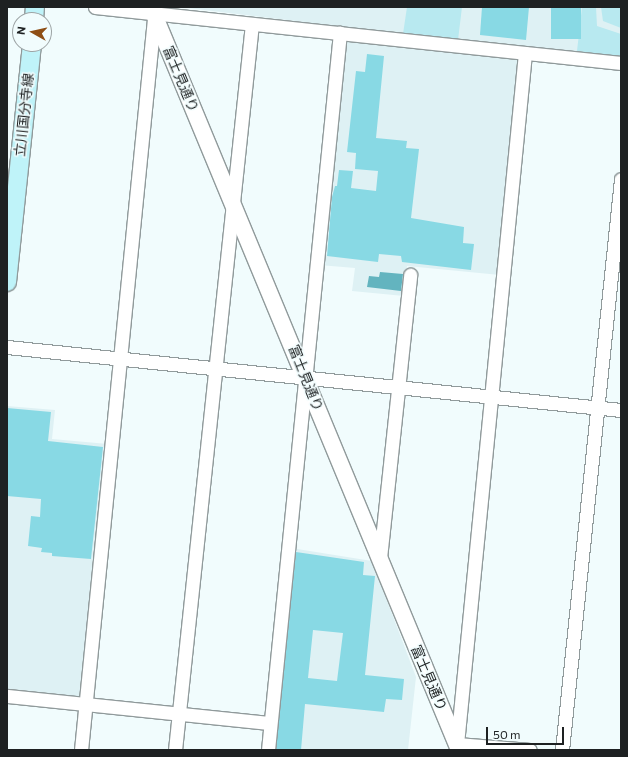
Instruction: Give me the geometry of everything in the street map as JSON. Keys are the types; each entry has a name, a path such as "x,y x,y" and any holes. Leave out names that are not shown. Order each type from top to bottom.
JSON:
{"main road":[{"name":"立川国分寺線","path":"7,282 31,52"}],"street":[{"path":"95,7 154,9 252,24 621,63"},
{"path":"81,750 154,37 154,9"},
{"name":"富士見通り","path":"154,9 457,748"},
{"path":"175,750 214,368 252,24"},
{"path":"268,750 340,33"},
{"path":"525,53 457,748 530,750"},
{"path":"562,750 621,179"},
{"path":"380,558 410,275"},
{"path":"7,347 621,410"},
{"path":"7,696 270,723"}],"shaded area":[{"path":"180,7 621,7 621,57 403,34"},
{"path":"407,7 462,7 458,40 403,34"},
{"path":"582,7 596,7 597,26 621,34 621,57 577,51"},
{"path":"601,7 621,7 621,28 603,21"},
{"path":"342,40 522,58 500,275 407,266 404,296 352,291 355,268 319,265"},
{"path":"380,272 403,274 401,291 367,287 369,276 379,277"},
{"path":"7,406 55,410 52,439 108,444 82,698 7,691"},
{"path":"291,548 372,561 416,677 408,750 269,750"}],"building":[{"path":"482,7 529,7 526,40 480,35"},
{"path":"551,7 581,7 581,39 551,39"},
{"path":"367,54 384,56 376,138 407,141 406,148 419,149 411,218 464,227 463,243 474,244 471,270 402,262 401,256 379,254 378,262 327,256 332,197 335,186 337,186 339,170 353,171 351,188 376,191 378,171 355,169 356,153 347,152 356,71 365,72"},
{"path":"7,408 51,412 48,441 103,447 91,559 52,556 52,553 41,552 42,548 28,546 31,516 40,517 41,499 7,496"},
{"path":"296,552 364,562 363,575 375,576 365,675 404,679 402,700 386,699 384,712 305,704 301,750 276,750","holes":["313,630 343,633 337,681 308,678"]}]}
